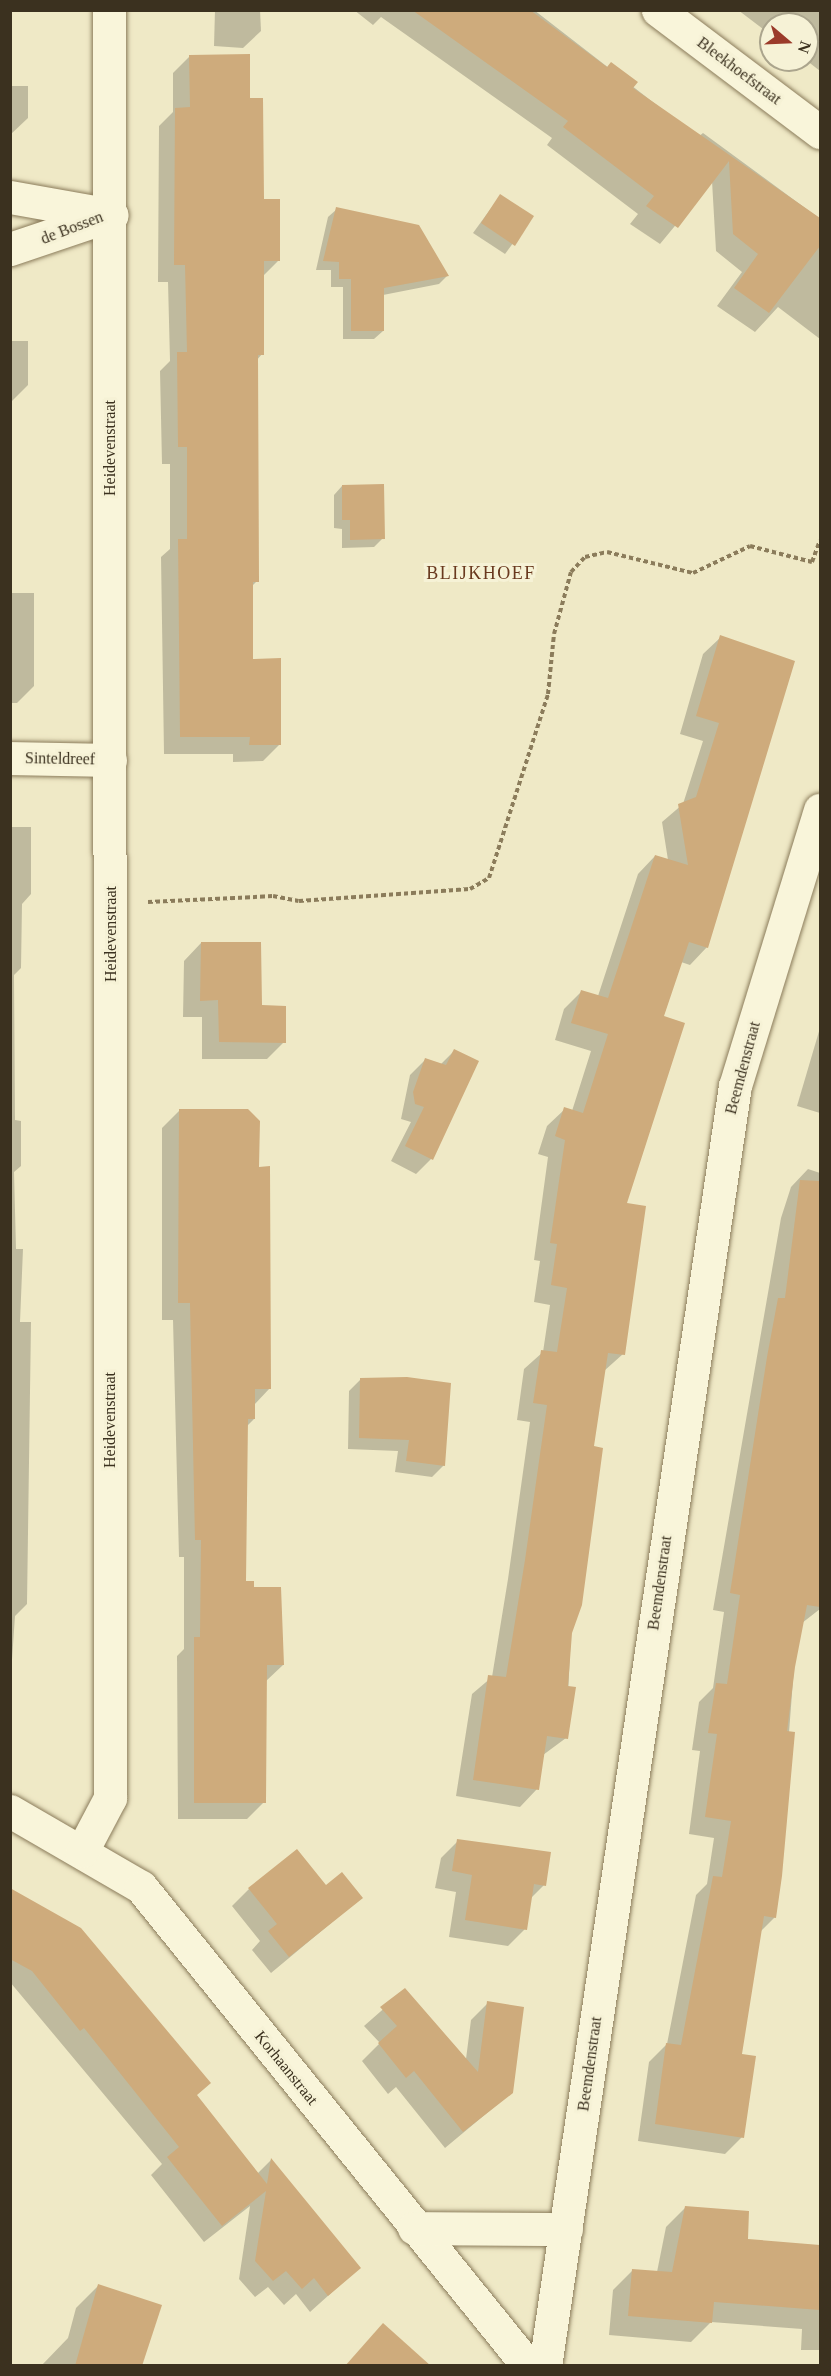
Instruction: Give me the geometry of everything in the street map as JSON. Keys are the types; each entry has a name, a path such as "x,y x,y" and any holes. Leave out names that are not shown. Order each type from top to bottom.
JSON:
{"street":[{"name":"Heidevenstraat","path":"82,1851 110,1798 111,215 109,10"},
{"name":"Bleekhoefstraat","path":"658,10 820,132"},
{"name":"de Bossen","path":"10,197 111,215"},
{"name":"de Bossen","path":"10,249 111,215"},
{"name":"Sinteldreef","path":"10,758 110,760"},
{"name":"Beemdenstraat","path":"546,2366 735,1086 820,810"},
{"name":"Korhaanstraat","path":"10,1811 141,1887 414,2228 528,2366"},
{"path":"414,2228 566,2229"}],"path":[{"path":"111,904 273,896 299,901 470,889 489,878 548,694 554,634 571,572 585,557 607,552 693,573 750,546 812,562 820,540"}],"building":[{"path":"412,10 530,10 607,67 611,62 638,82 633,88 820,218 820,246 769,313 734,288 758,254 733,234 729,161 678,228 646,206 654,196 563,127 568,121"},
{"path":"250,54 250,98 263,98 264,199 280,199 280,261 264,261 264,355 258,355 259,582 253,582 253,659 281,658 281,745 249,745 250,737 180,737 178,539 187,539 187,447 178,447 177,352 187,352 185,265 174,265 175,108 190,107 189,55"},
{"path":"500,194 534,216 515,246 481,223"},
{"path":"336,207 419,225 449,276 384,288 384,331 351,331 351,279 339,279 339,262 323,261"},
{"path":"384,484 385,539 350,540 350,520 342,520 342,485"},
{"path":"720,635 795,661 708,948 689,942 664,1016 685,1023 627,1203 646,1206 625,1355 608,1353 594,1446 603,1448 582,1605 572,1633 568,1686 576,1687 568,1739 547,1736 539,1790 473,1780 488,1675 506,1677 525,1560 547,1405 533,1403 541,1350 557,1352 567,1288 551,1285 557,1244 550,1243 565,1140 555,1136 564,1107 583,1113 608,1034 571,1023 581,990 608,998 655,855 688,865 678,804 696,797 719,723 696,716"},
{"path":"201,942 261,942 262,1005 286,1006 286,1043 219,1042 218,1000 200,1001"},
{"path":"454,1049 479,1061 433,1160 405,1146 424,1107 415,1104 413,1092 425,1058 446,1065"},
{"path":"179,1109 248,1109 260,1121 259,1167 270,1166 271,1389 255,1389 255,1419 248,1419 246,1581 254,1581 254,1587 281,1587 284,1665 267,1665 266,1803 194,1803 194,1637 200,1637 201,1540 195,1540 190,1303 178,1303"},
{"path":"800,1180 820,1181 820,1607 807,1605 795,1667 787,1731 795,1732 782,1876 776,1918 764,1916 742,2054 756,2056 744,2138 655,2124 666,2043 681,2045 713,1876 722,1877 731,1821 705,1817 717,1734 708,1733 716,1683 727,1684 740,1595 730,1593 778,1298 785,1298"},
{"path":"407,1377 451,1383 445,1466 406,1461 409,1440 359,1438 360,1378"},
{"path":"457,1839 551,1852 546,1886 534,1884 527,1930 465,1920 472,1875 452,1871"},
{"path":"297,1849 326,1885 342,1872 363,1898 289,1957 268,1931 277,1924 248,1888"},
{"path":"10,1888 81,1928 211,2083 197,2095 267,2184 271,2158 361,2268 328,2296 314,2278 302,2289 286,2271 273,2281 255,2261 266,2191 222,2226 167,2157 179,2147 84,2028 80,2031 32,1971 10,1959"},
{"path":"405,1988 478,2072 487,2001 524,2007 513,2093 463,2132 414,2071 406,2078 378,2043 397,2026 380,2007"},
{"path":"685,2206 749,2211 748,2239 820,2245 820,2310 714,2302 712,2323 628,2316 632,2269 672,2272"},
{"path":"98,2284 162,2305 142,2366 75,2366"},
{"path":"383,2323 431,2366 345,2366"}],"district":[{"name":"BLIJKHOEF","path":"481,573"}]}
